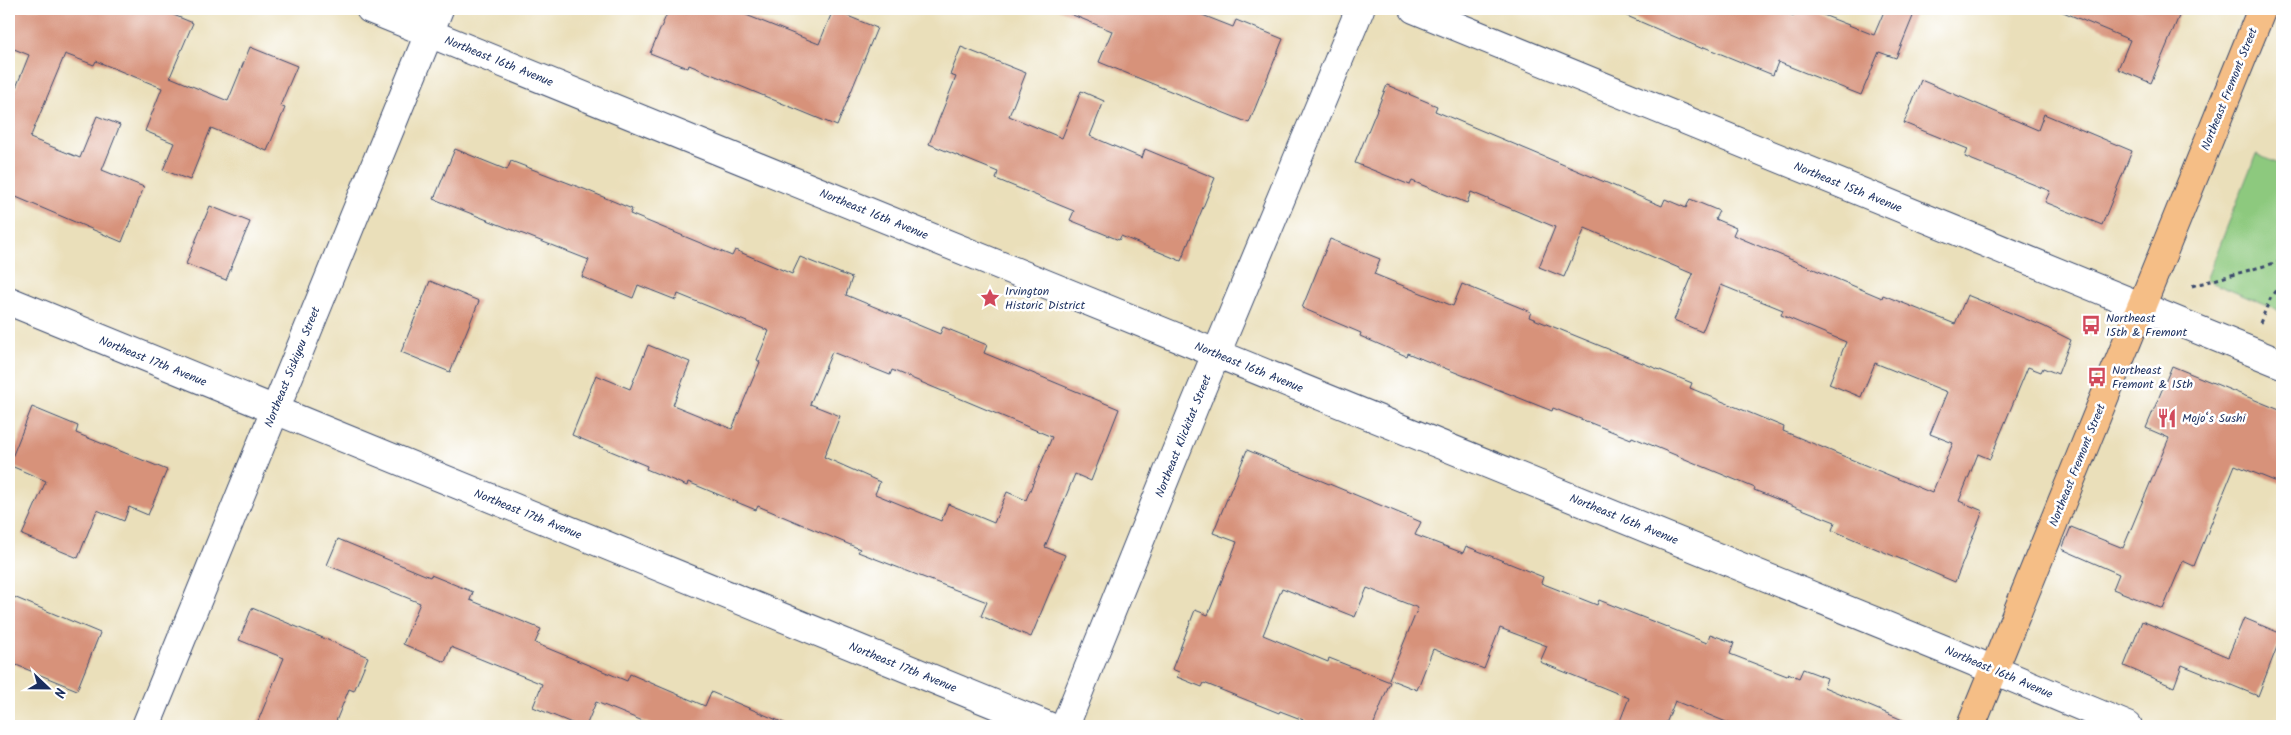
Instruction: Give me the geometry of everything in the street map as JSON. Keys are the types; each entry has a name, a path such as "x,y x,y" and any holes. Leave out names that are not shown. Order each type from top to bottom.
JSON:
{"main road":[{"name":"Northeast Fremont Street","path":"1971,726 2262,9"}],"street":[{"name":"Northeast 16th Avenue","path":"370,9 434,21 1216,354 2128,726"},
{"name":"Northeast Klickitat Street","path":"1065,726 1216,354 1360,9"},
{"name":"Northeast 15th Avenue","path":"1414,9 2282,364"},
{"name":"Northeast Siskiyou Street","path":"146,726 434,21"},
{"name":"Northeast 17th Avenue","path":"9,301 1048,726"}],"path":[{"path":"2192,286 2282,261"},
{"path":"2248,350 2271,297 2282,282"}],"green space":[{"path":"2256,154 2282,166 2282,312 2206,280"}],"building":[{"path":"9,9 159,9 193,23 170,77 228,101 250,47 297,66 280,106 285,108 267,151 211,128 190,180 163,170 174,143 145,131 162,88 96,61 94,65 65,54 30,138 80,158 97,116 120,125 102,170 144,187 122,242 9,194 9,105 29,55 9,47"},
{"path":"669,9 731,9 819,44 833,10 877,28 837,126 689,65 688,68 650,53"},
{"path":"1058,9 1187,9 1233,27 1236,20 1283,39 1249,123 1099,62 1112,31"},
{"path":"1611,9 1776,9 1794,16 1798,9 1808,9 1874,35 1885,9 1916,9 1896,58 1879,52 1861,95 1778,62 1773,75 1704,47 1703,49"},
{"path":"2056,9 2182,9 2151,83 2118,69 2130,40"},
{"path":"961,47 1026,73 1009,116 1062,138 1081,91 1104,101 1090,136 1142,158 1145,149 1215,178 1181,261 1121,236 1119,240 1070,220 1074,211 996,179 998,172 929,144 956,77 950,75"},
{"path":"1921,80 2038,130 2044,114 2132,151 2102,225 2045,202 2050,191 1965,157 1968,149 1904,123"},
{"path":"1387,85 1437,106 1435,111 1662,206 1665,199 1686,208 1690,199 1719,211 1715,219 1736,228 1733,235 1882,298 1883,295 1955,324 1967,295 2043,326 2071,340 2058,374 2043,368 2041,372 2028,367 1990,459 1978,454 1959,501 1983,511 1955,582 1832,530 1835,522 1754,490 1755,488 1632,437 1631,439 1553,408 1552,411 1407,353 1406,356 1360,336 1361,333 1302,308 1330,239 1380,259 1374,274 1453,306 1462,284 1531,312 1529,317 1692,383 1690,388 1784,427 1783,431 1932,493 1953,443 1930,434 1947,392 1875,363 1861,397 1829,384 1846,342 1781,315 1783,310 1721,285 1702,332 1674,320 1693,274 1585,228 1564,277 1539,267 1555,227 1471,192 1467,203 1412,181 1410,185 1355,163"},
{"path":"455,149 507,170 511,161 632,209 630,214 732,256 735,250 792,274 800,257 852,278 846,295 940,334 943,327 987,345 984,353 1119,409 1091,481 1075,474 1045,547 1065,555 1031,637 981,616 987,602 858,552 860,549 758,506 756,510 688,482 687,486 646,469 647,466 572,435 596,375 630,389 648,345 690,362 673,405 732,429 760,362 757,360 769,331 678,294 676,300 638,285 633,298 582,277 589,260 434,199","holes":["832,352 890,375 892,370 1052,437 1026,500 1007,492 994,523 948,504 941,521 875,494 880,482 824,457 840,416 810,404"]},
{"path":"210,206 250,222 226,280 186,264"},
{"path":"430,281 479,301 450,372 401,352"},
{"path":"2172,366 2282,411 2282,484 2235,465 2194,566 2183,561 2163,609 2113,589 2119,574 2062,549 2071,527 2123,548 2169,438 2146,428"},
{"path":"32,407 78,426 76,433 167,470 148,515 129,507 124,521 97,510 78,558 22,535 46,481 9,465"},
{"path":"1247,450 1421,522 1415,535 1463,553 1466,546 1543,577 1541,583 1597,605 1599,600 1707,643 1710,634 1734,643 1730,654 1787,676 1788,673 1799,678 1803,669 1827,678 1824,687 1917,726 1736,726 1675,701 1665,726 1618,726 1629,698 1540,662 1547,646 1500,628 1484,669 1433,649 1417,690 1389,679 1418,608 1367,588 1355,617 1282,588 1263,635 1328,662 1329,658 1390,682 1373,726 1319,726 1280,711 1279,713 1204,683 1202,687 1177,677 1179,672 1172,669 1195,610 1208,615 1237,542 1213,533"},
{"path":"338,539 430,577 431,575 473,592 470,600 541,629 535,643 627,681 630,674 705,706 711,692 791,726 655,726 596,702 586,726 579,726 533,707 542,684 451,647 445,662 403,644 420,603 327,565"},
{"path":"9,595 100,633 77,690 9,662"},
{"path":"252,608 368,657 354,691 349,689 334,726 256,726 284,658 239,640"},
{"path":"2244,618 2282,634 2258,696 2182,665 2174,687 2124,666 2142,621 2228,657"}],"place":[{"name":"Irvington Historic District","path":"990,298"},
{"name":"Northeast 15th & Fremont","path":"2091,325"},
{"name":"Northeast Fremont & 15th","path":"2097,377"},
{"name":"Mojo‘s Sushi","path":"2167,418"}]}
